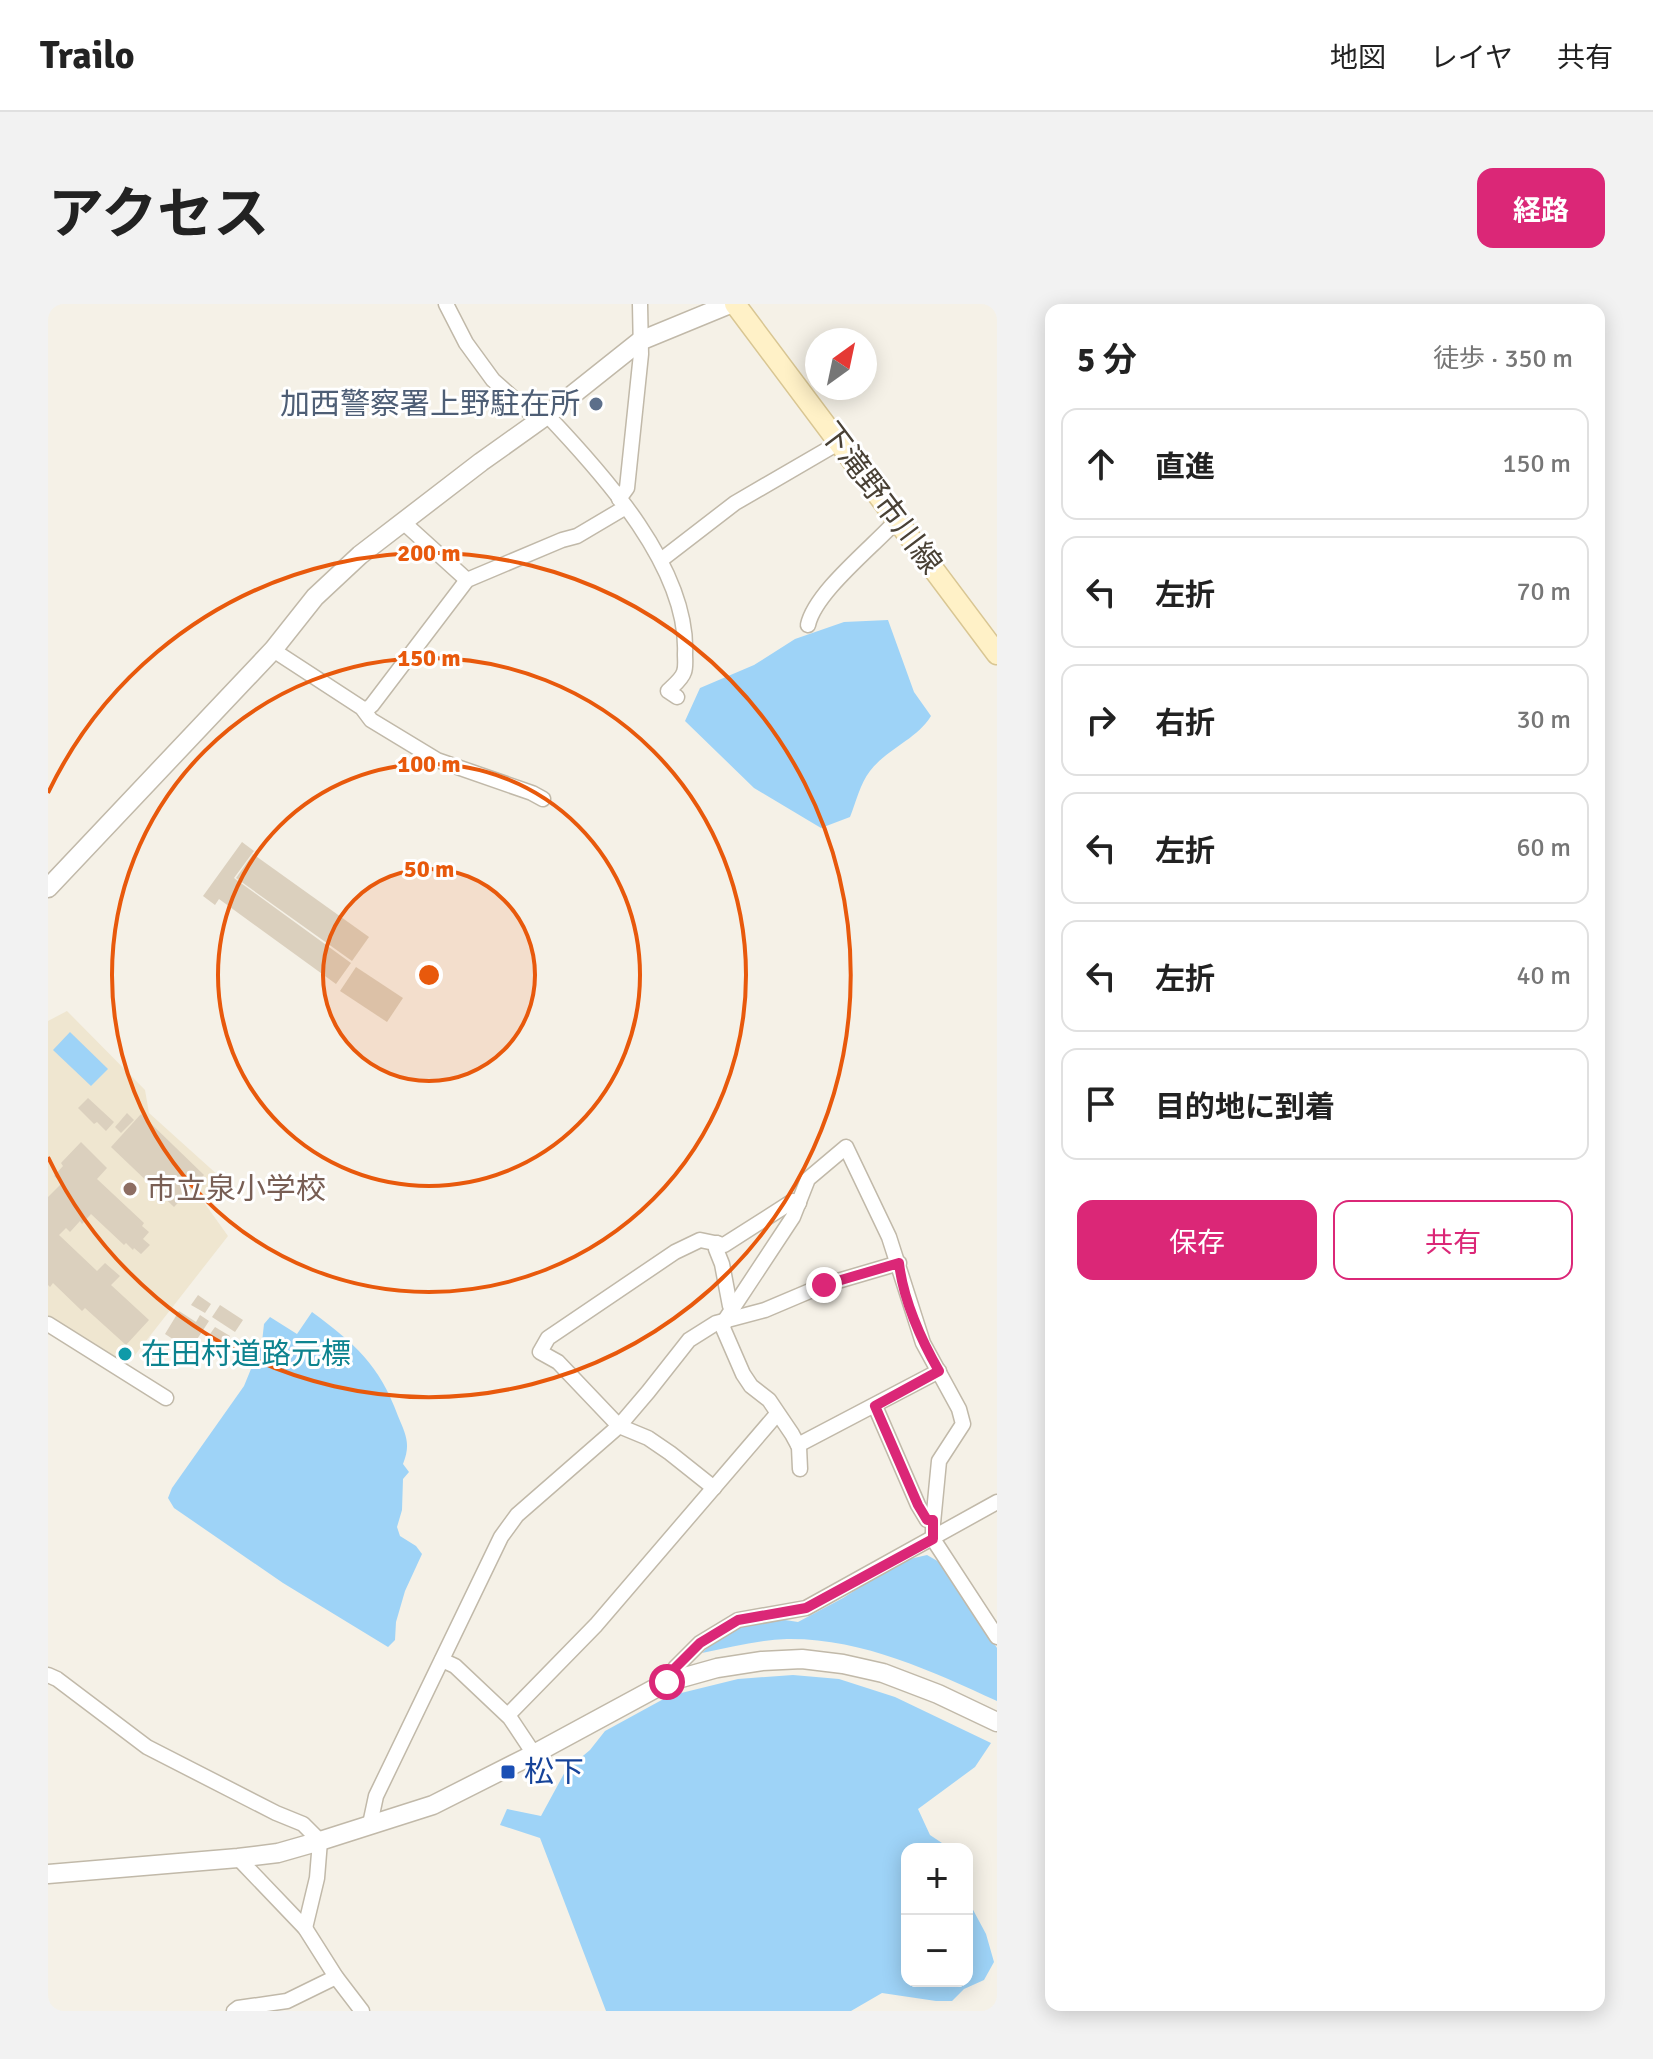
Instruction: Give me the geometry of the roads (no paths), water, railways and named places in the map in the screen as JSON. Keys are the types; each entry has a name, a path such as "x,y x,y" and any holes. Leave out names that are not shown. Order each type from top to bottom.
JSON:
{"main road":[{"name":"下滝野市川線","path":"732,304 840,442 997,654"}],"street":[{"path":"446,304 466,343 493,380 543,418 606,479 661,560 681,608 686,639 684,673 668,691 677,697"},
{"path":"365,711 467,580 577,536 622,503 627,488 641,354 640,304"},
{"path":"48,888 273,650 315,597 360,555 640,341 732,304"},
{"path":"661,560 735,503 840,442"},
{"path":"808,625 810,616 829,589 897,520"},
{"path":"403,522 467,580"},
{"path":"273,650 362,708 371,720 437,760 543,799"},
{"path":"800,1469 798,1445 769,1400 751,1386 743,1374 723,1328 793,1217 808,1179 846,1147 889,1237 923,1343 959,1409 963,1424 939,1461 933,1539 997,1637"},
{"path":"714,1488 659,1445 619,1426 558,1362 540,1352 548,1338 675,1252 700,1240 724,1245 793,1201 799,1203"},
{"path":"717,1243 729,1314"},
{"path":"370,1824 376,1796 501,1537 517,1515 619,1426 689,1340 729,1314 765,1310 824,1285 899,1263"},
{"path":"48,1324 166,1398"},
{"path":"798,1445 939,1371"},
{"path":"875,1406 918,1505 927,1520 933,1520"},
{"path":"508,1715 596,1625 777,1414"},
{"path":"675,1680 675,1668 700,1643 738,1620 806,1608 997,1502"},
{"path":"48,1874 238,1858 278,1853 320,1841 433,1805 667,1682 717,1668 802,1659 843,1664 883,1673 938,1694 997,1722"},
{"path":"442,1660 455,1666 508,1715 534,1754"},
{"path":"48,1675 147,1747 303,1824 320,1841 317,1878 305,1928"},
{"path":"238,1858 305,1928 362,2011"},
{"path":"234,2011 287,2001 336,1977"}],"water":[{"path":"888,620 914,692 931,716 918,731 870,771 850,817 821,828 754,788 685,721 700,688 754,665 795,639 844,622"},
{"path":"70,1032 108,1069 91,1086 53,1050"},
{"path":"312,1312 353,1345 374,1369 391,1398 406,1440 403,1464 409,1472 403,1479 402,1510 397,1527 400,1536 422,1554 405,1591 396,1622 395,1640 388,1647 283,1583 174,1508 168,1498 244,1386 262,1342 264,1324 270,1317 297,1334"},
{"path":"927,1555 941,1563 997,1648 997,1701 895,1658 842,1644 787,1639 702,1653 722,1634 751,1622 798,1622 901,1561"},
{"path":"793,1675 839,1679 895,1697 991,1743 975,1767 918,1809 930,1835 942,1843 901,1843 901,1987 968,1987 952,2001 882,1993 851,2011 606,2011 540,1838 500,1825 507,1809 541,1816 566,1770 590,1750 605,1731 669,1696 738,1679"},
{"path":"973,1910 986,1934 994,1962 984,1980 973,1985"}],"place":[{"name":"加西警察署上野駐在所","path":"596,404"},
{"name":"市立泉小学校","path":"130,1189"},
{"name":"在田村道路元標","path":"125,1354"},
{"name":"松下","path":"508,1772"}]}
